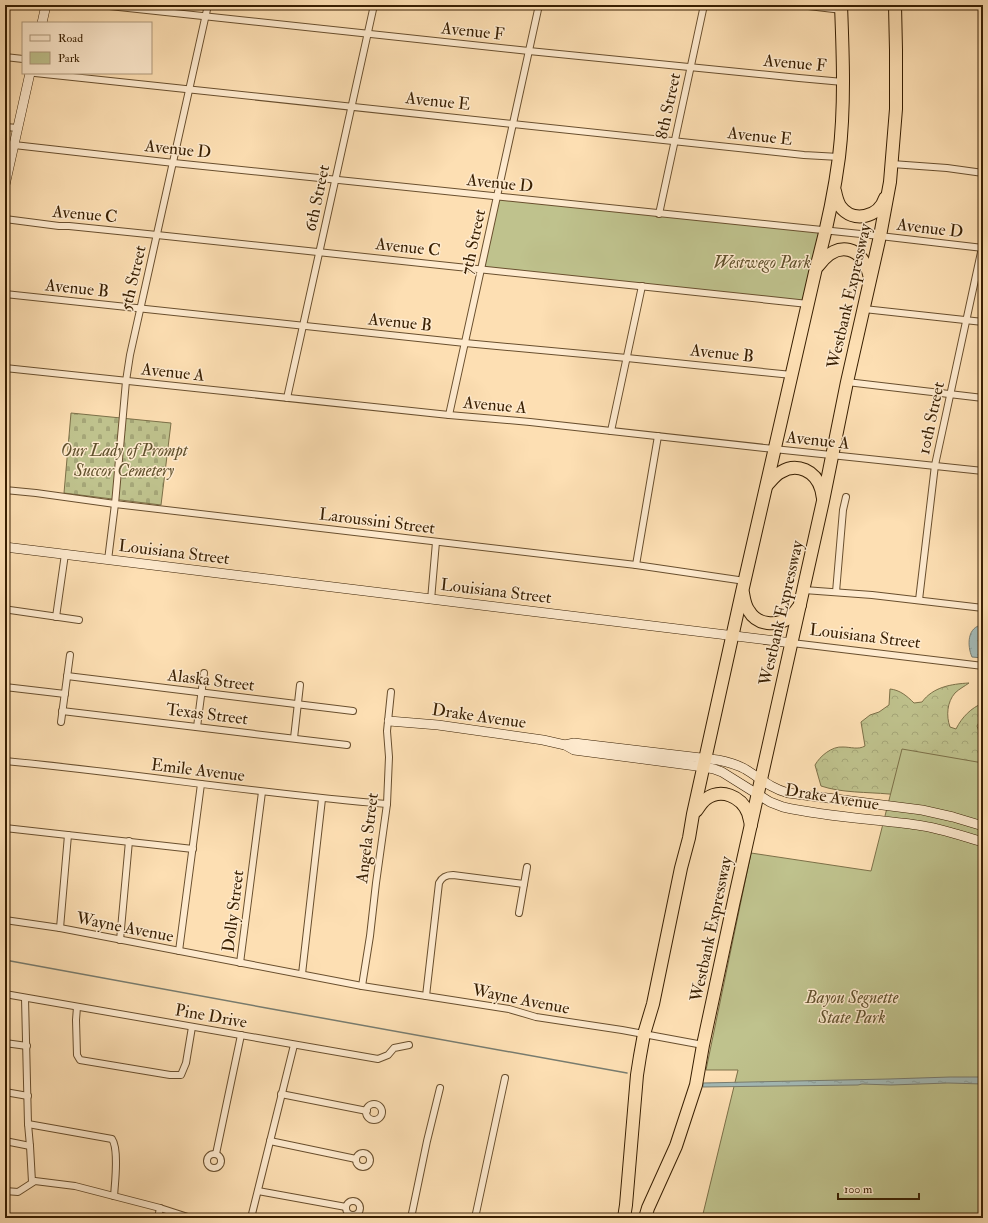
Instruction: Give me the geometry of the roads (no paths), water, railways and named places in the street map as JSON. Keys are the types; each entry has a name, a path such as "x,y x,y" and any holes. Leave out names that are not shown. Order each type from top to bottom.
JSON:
{"highway":[{"name":"Westbank Expressway","path":"645,1218 676,1146 696,1085 733,905 804,590 847,382 871,280 889,188 892,164 896,109 895,5"},
{"path":"624,1218 637,1075 644,1034 653,1004 732,636 816,268 826,231 834,188 839,157 844,82 842,7"},
{"path":"834,188 836,199 840,206 846,212 857,216 864,216 879,209 884,202 889,188"},
{"path":"816,268 823,259 832,252 848,250 860,256 865,262 871,280"},
{"path":"766,486 780,472 786,469 801,468 807,470 813,475 821,489 823,501"},
{"path":"744,586 746,606 749,612 760,621 766,623 778,623 791,617 800,604"},
{"path":"693,814 704,800 711,796 724,793 731,795 744,805 748,813 751,826"}],"main road":[{"path":"42,22 46,5"},
{"path":"5,185 30,74"},
{"name":"Louisiana Street","path":"5,547 792,643"},
{"name":"Drake Avenue","path":"388,721 438,725 543,740 565,745 574,743 705,762 728,762 738,765 778,790 788,793 922,810 983,826"},
{"name":"Drake Avenue","path":"705,762 776,805 795,810 919,826 950,832 983,842"}],"street":[{"name":"Avenue F","path":"100,5 529,51 844,82"},
{"name":"5th Street","path":"108,560 115,504 126,381 208,5"},
{"name":"6th Street","path":"287,398 374,5"},
{"name":"7th Street","path":"449,414 539,5"},
{"name":"8th Street","path":"659,214 704,5"},
{"path":"800,5 842,7"},
{"path":"5,57 22,59"},
{"name":"Avenue E","path":"44,74 804,155 839,157"},
{"path":"5,127 18,128"},
{"name":"Avenue D","path":"14,145 659,214 983,246"},
{"path":"892,164 947,168 983,173"},
{"name":"Avenue C","path":"5,219 59,226 808,304"},
{"name":"10th Street","path":"919,600 935,465 983,246"},
{"path":"611,431 642,286"},
{"name":"Avenue B","path":"5,294 465,343 792,375"},
{"path":"864,309 983,322"},
{"name":"Avenue A","path":"5,368 530,422 983,471"},
{"path":"847,382 983,398"},
{"path":"636,565 658,436"},
{"name":"Laroussini Street","path":"5,490 636,565 744,586"},
{"path":"836,592 843,510 846,497"},
{"path":"431,600 436,542"},
{"path":"56,617 65,554"},
{"path":"804,590 872,595 983,608"},
{"path":"10,610 79,620"},
{"name":"Louisiana Street","path":"792,643 983,666"},
{"path":"61,722 70,655"},
{"path":"197,727 204,673"},
{"name":"Alaska Street","path":"67,676 353,711"},
{"path":"294,738 300,685"},
{"path":"5,687 64,694"},
{"name":"Angela Street","path":"362,986 387,804 387,731 391,692"},
{"name":"Texas Street","path":"62,711 347,745"},
{"name":"Emile Avenue","path":"5,761 322,799 387,804"},
{"path":"179,951 201,784"},
{"name":"Dolly Street","path":"262,792 240,962 333,980"},
{"path":"302,974 322,799"},
{"path":"5,828 193,849"},
{"path":"60,928 68,835"},
{"path":"120,940 129,842"},
{"path":"519,913 527,867"},
{"path":"426,996 439,883 443,877 453,875 524,884"},
{"name":"Wayne Avenue","path":"5,920 60,928 240,962"},
{"name":"Wayne Avenue","path":"333,980 508,1009 536,1017 703,1045"},
{"name":"Pine Drive","path":"5,994 378,1059 388,1055 394,1048 409,1045"},
{"path":"25,998 28,1124 32,1182"},
{"path":"77,1007 77,1055 80,1060 170,1076 181,1075 186,1063 192,1027"},
{"path":"216,1154 241,1036"},
{"path":"5,1043 27,1046"},
{"path":"251,1218 294,1045"},
{"path":"475,1218 505,1078"},
{"path":"411,1218 440,1088"},
{"path":"5,1092 28,1096"},
{"path":"281,1094 367,1110"},
{"path":"28,1124 112,1139 116,1158 114,1196"},
{"path":"5,1141 30,1146"},
{"path":"270,1141 356,1159"},
{"path":"5,1191 18,1192 35,1181 75,1186 160,1208 191,1218"},
{"path":"258,1191 346,1207"},
{"path":"158,1218 160,1208"}],"water":[{"path":"983,625 983,658 972,657 969,648 971,633 978,626"},
{"path":"983,1077 983,1084 948,1083 703,1087 703,1083"}],"waterway":[{"path":"5,960 627,1073"}],"park label":[{"name":"Westwego Park","path":"762,262"},
{"name":"Our Lady of Prompt Succor Cemetery","path":"124,460"},
{"name":"Bayou Segnette State Park","path":"852,1007"}]}
